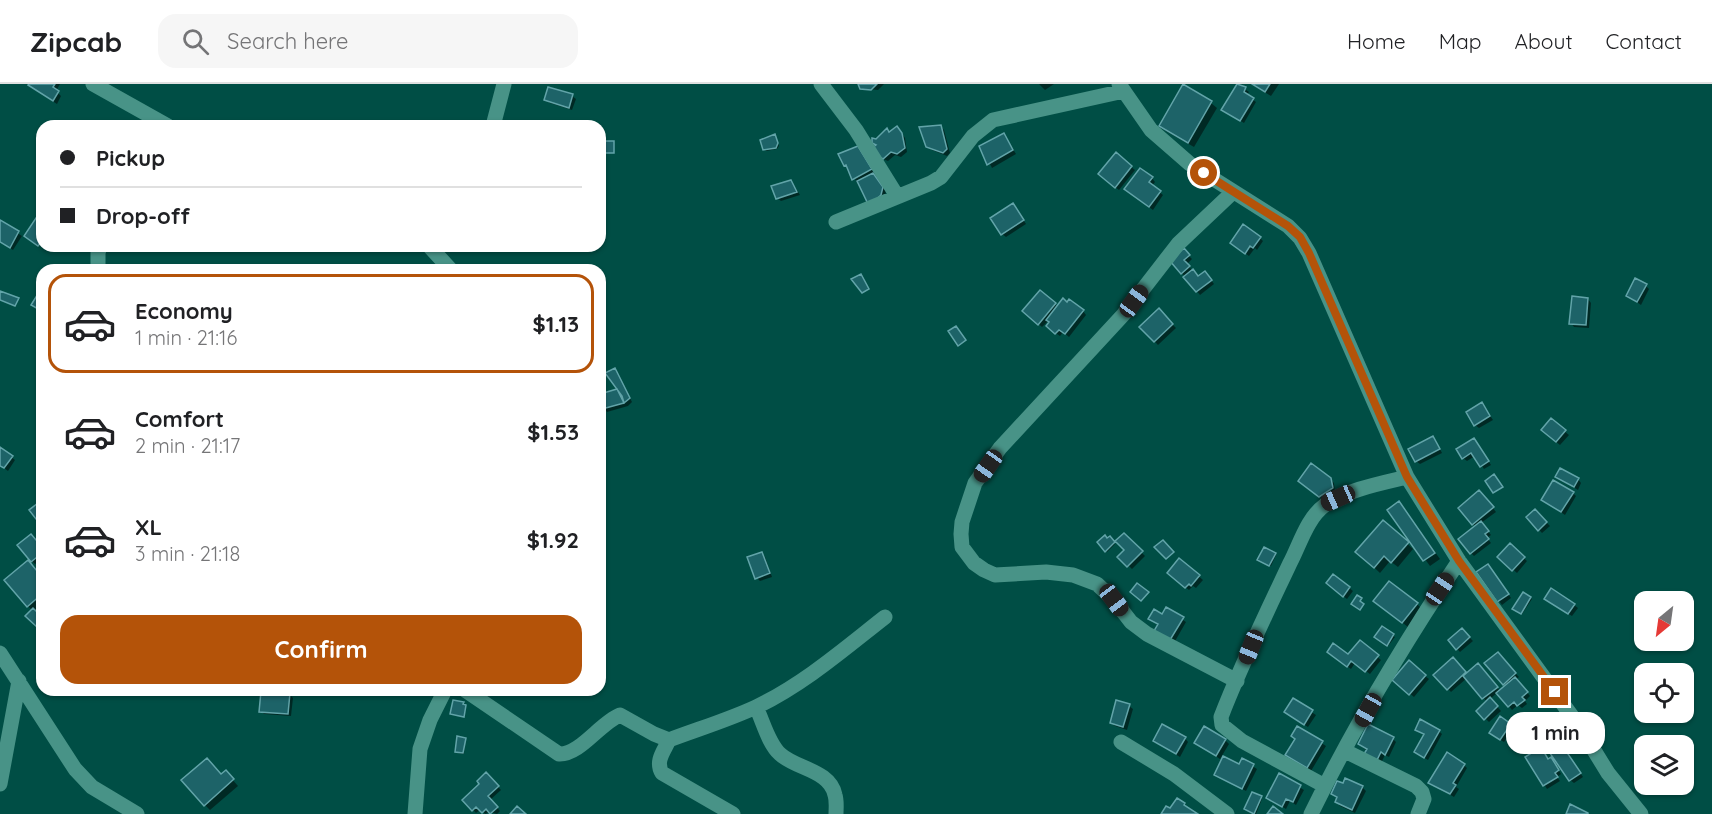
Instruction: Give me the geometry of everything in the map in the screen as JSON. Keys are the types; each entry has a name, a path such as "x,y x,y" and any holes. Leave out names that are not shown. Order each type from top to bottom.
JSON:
{"street":[{"path":"93,84 154,120"},
{"path":"495,120 504,84"},
{"path":"821,84 856,130 897,196"},
{"path":"836,222 941,177 973,136 993,120 1122,87 1151,130 1190,164 1288,226 1300,237 1407,477 1459,561 1579,726 1608,773 1641,814"},
{"path":"1233,192 1178,244 1123,315 1000,448 975,483 962,522 961,534 962,548 974,563 984,570 995,575 1046,572 1073,575 1097,584 1114,600 1131,622 1147,634 1237,681"},
{"path":"434,252 446,264"},
{"path":"1325,786 1242,741 1222,725 1221,717 1258,629 1307,527 1318,511 1326,504 1351,493 1407,477"},
{"path":"1311,814 1403,648 1459,561"},
{"path":"474,696 559,754 572,752 611,718 620,715 669,740 756,707 811,676 885,617"},
{"path":"0,653 75,769 92,787 137,814"},
{"path":"0,784 19,681"},
{"path":"415,814 420,749 430,720 442,696"},
{"path":"756,707 775,748 781,755 823,777 831,785 836,795 836,814"},
{"path":"669,740 659,761 658,767 662,773 733,814"},
{"path":"1121,742 1174,774 1223,813"},
{"path":"1344,751 1416,786 1422,792 1424,799 1418,814"}],"building":[{"path":"29,84 55,84 53,87 59,91 53,101"},
{"path":"858,84 877,84 871,90 860,89"},
{"path":"1183,84 1212,101 1188,143 1159,126"},
{"path":"1237,84 1246,87 1244,92 1254,98 1240,121 1221,110"},
{"path":"1252,84 1270,84 1265,92"},
{"path":"548,87 573,94 569,108 544,100"},
{"path":"941,125 947,149 943,153 926,147 919,127"},
{"path":"897,126 902,133 905,148 897,154 891,152 883,159 876,155 872,148 876,145 872,143 872,138 876,139 887,128 889,132"},
{"path":"1004,133 1013,150 987,165 979,146"},
{"path":"775,134 778,143 776,148 763,150 760,140"},
{"path":"606,141 614,141 614,153 606,153"},
{"path":"858,146 872,169 852,180 846,165 844,166 838,154"},
{"path":"1116,152 1132,166 1115,188 1098,174"},
{"path":"1140,168 1153,177 1149,182 1161,191 1149,207 1124,189"},
{"path":"873,173 883,187 881,195 869,206 857,181"},
{"path":"791,180 797,192 776,199 771,186"},
{"path":"1013,203 1024,220 1001,235 990,218"},
{"path":"36,218 36,245 24,236"},
{"path":"0,220 19,231 10,248 0,242"},
{"path":"1243,224 1261,237 1253,248 1250,246 1245,254 1230,243"},
{"path":"1184,248 1190,255 1184,260 1190,266 1181,274 1170,261"},
{"path":"1193,269 1198,276 1205,271 1212,280 1196,292 1183,277"},
{"path":"861,274 869,289 862,293 851,279"},
{"path":"1635,278 1647,284 1637,302 1626,296"},
{"path":"1040,290 1056,303 1038,325 1022,311"},
{"path":"0,291 19,298 15,306 0,300"},
{"path":"1572,296 1588,298 1586,325 1569,324"},
{"path":"36,297 36,308 31,305"},
{"path":"1063,298 1067,302 1069,299 1084,310 1065,334 1059,330 1055,334 1046,326 1049,322 1046,320"},
{"path":"1159,308 1173,324 1154,342 1139,327"},
{"path":"956,326 966,340 958,346 948,331"},
{"path":"615,368 630,398 624,403 622,396 606,372"},
{"path":"617,389 624,403 606,408 606,392"},
{"path":"1482,402 1490,416 1474,426 1466,412"},
{"path":"1551,418 1566,430 1556,442 1541,430"},
{"path":"1433,436 1440,449 1415,462 1408,449"},
{"path":"1474,438 1489,461 1480,467 1471,453 1462,459 1456,449"},
{"path":"0,447 13,456 4,468 0,466"},
{"path":"1311,463 1331,478 1333,488 1319,497 1298,481"},
{"path":"1560,468 1579,478 1574,487 1555,477"},
{"path":"1494,474 1503,487 1493,493 1485,481"},
{"path":"1553,480 1574,492 1561,512 1541,500"},
{"path":"1479,490 1494,507 1472,525 1458,508"},
{"path":"1399,501 1435,553 1423,561 1387,510"},
{"path":"36,505 36,519 29,510"},
{"path":"1535,509 1547,522 1538,531 1526,517"},
{"path":"1383,520 1409,542 1391,563 1384,556 1374,568 1355,552"},
{"path":"1481,521 1489,531 1485,534 1489,539 1470,554 1458,539"},
{"path":"1124,533 1143,551 1127,567 1117,557 1124,550 1115,541"},
{"path":"31,534 36,540 36,558 31,562 17,545"},
{"path":"1105,535 1107,538 1110,536 1115,542 1105,552 1097,542"},
{"path":"1163,540 1174,552 1166,559 1154,547"},
{"path":"1510,543 1525,557 1512,571 1497,557"},
{"path":"1264,547 1276,553 1269,566 1257,560"},
{"path":"762,552 770,573 755,579 747,557"},
{"path":"1179,558 1200,575 1191,586 1189,584 1185,588 1167,573"},
{"path":"28,560 36,570 36,599 27,607 4,580"},
{"path":"1488,564 1509,594 1497,602 1476,572"},
{"path":"1333,574 1350,587 1343,597 1326,583"},
{"path":"1389,581 1418,603 1402,623 1373,601"},
{"path":"1137,583 1149,592 1141,601 1130,592"},
{"path":"1551,588 1575,604 1568,614 1544,599"},
{"path":"1523,592 1531,597 1521,614 1512,609"},
{"path":"1357,595 1362,598 1360,601 1364,604 1360,610 1351,604"},
{"path":"1166,607 1184,617 1170,640 1154,631 1158,624 1148,619 1154,609 1162,614"},
{"path":"33,608 36,611 36,626 25,616"},
{"path":"1382,626 1394,634 1387,646 1374,637"},
{"path":"1462,628 1470,637 1456,650 1448,640"},
{"path":"1360,640 1379,655 1365,672 1351,661 1347,667 1327,652 1333,643 1348,654"},
{"path":"1498,652 1516,673 1503,685 1484,663"},
{"path":"1453,657 1466,672 1447,690 1433,675"},
{"path":"1409,660 1426,675 1409,695 1392,680"},
{"path":"1478,663 1498,687 1482,699 1463,676"},
{"path":"1515,677 1528,692 1522,697 1525,700 1517,706 1514,702 1508,707 1496,693"},
{"path":"261,696 290,696 288,714 259,712"},
{"path":"1490,697 1498,706 1484,720 1476,711"},
{"path":"1293,698 1313,710 1304,725 1284,712"},
{"path":"453,700 464,702 463,704 466,705 464,717 450,714"},
{"path":"1116,700 1130,704 1123,727 1110,723"},
{"path":"1500,716 1511,724 1500,740 1489,733"},
{"path":"1420,719 1440,730 1424,758 1414,752 1424,734 1415,730"},
{"path":"1162,724 1186,737 1176,754 1153,741"},
{"path":"1368,724 1394,737 1385,755 1381,752 1377,760 1364,754 1367,749 1358,744"},
{"path":"1204,726 1226,739 1216,756 1194,743"},
{"path":"1297,726 1323,741 1307,768 1285,755 1295,739 1291,736"},
{"path":"1553,732 1581,773 1569,781 1541,740"},
{"path":"457,736 466,738 463,753 455,752"},
{"path":"1541,747 1548,759 1551,757 1559,770 1555,773 1558,777 1543,786 1525,757"},
{"path":"1447,752 1465,764 1453,783 1456,785 1450,794 1428,783"},
{"path":"1223,756 1239,764 1242,758 1254,764 1242,789 1214,775"},
{"path":"207,758 221,774 226,770 234,779 204,806 181,780"},
{"path":"486,772 499,786 488,796 498,807 490,814 486,809 482,813 476,807 472,811 462,800 479,784 477,781"},
{"path":"1279,773 1301,785 1293,802 1286,799 1282,807 1266,798"},
{"path":"1345,778 1363,786 1352,810 1335,802 1337,797 1331,794 1337,781 1343,783"},
{"path":"1252,792 1262,796 1254,814 1244,809"},
{"path":"1177,798 1198,814 1161,814 1166,806 1170,808"},
{"path":"1570,804 1588,813 1588,814 1566,814"},
{"path":"517,806 526,814 510,814"},
{"path":"1273,806 1283,814 1267,814"}],"route":[{"path":"1204,173 1288,226 1300,237 1407,477 1459,561 1555,692"}]}
